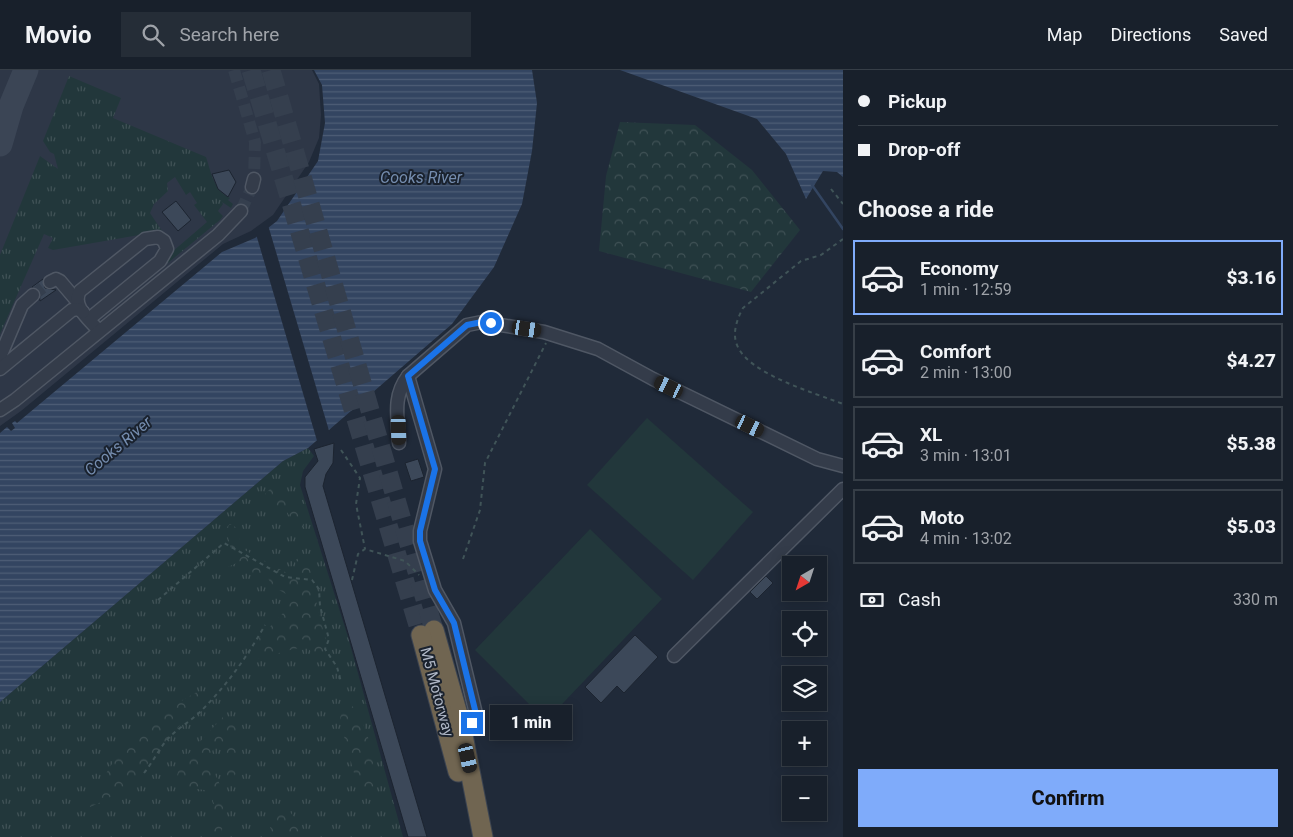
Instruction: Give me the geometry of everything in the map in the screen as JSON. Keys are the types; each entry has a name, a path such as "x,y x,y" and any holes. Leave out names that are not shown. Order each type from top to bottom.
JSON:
{"highway":[{"name":"M5 Motorway","path":"428,633 454,719 483,837"},
{"name":"M5 Motorway","path":"454,719 470,837"}],"lane":[{"path":"0,410 16,400 218,235 240,211"},
{"path":"0,369 72,310 78,309 160,261 166,253 167,245 158,237 145,239 82,306"},
{"path":"50,282 56,279 60,281 82,306 99,331"},
{"path":"0,357 22,305 33,294"},
{"path":"399,442 397,397 408,376 467,325 482,322 544,332 598,349 653,379 817,459 843,466"},
{"path":"408,376 435,469 420,531 420,541 441,602 454,623 476,714 475,721 454,719"},
{"path":"801,444 817,459"},
{"path":"674,656 843,489"}],"path":[{"path":"831,189 843,204"},
{"path":"843,239 821,255 801,261 742,308 737,318 735,333 737,345 751,362 761,370 843,404"},
{"path":"462,559 480,510 485,463 512,414 528,376 551,335"},
{"path":"341,450 360,478 356,504 365,549"},
{"path":"158,600 224,542 285,577 295,580 312,580 319,589 321,612 328,639 325,649 336,667 341,682"},
{"path":"365,549 405,561 421,577 431,577"},
{"path":"352,580 358,554 365,549"},
{"path":"144,773 166,741 186,722 199,713 240,668 250,646 265,625"}],"shaded area":[{"path":"0,70 312,70 319,84 321,115 319,138 309,162 273,215 251,231 223,244 21,411 0,426"}],"green space":[{"path":"69,76 121,98 113,118 206,157 217,186 220,191 230,198 228,200 233,204 231,208 222,202 223,204 218,211 223,216 220,220 112,309 109,306 207,222 194,205 197,203 190,192 186,195 175,177 167,183 168,191 154,204 150,213 162,231 53,250 48,248 53,238 44,234 0,334 0,255 40,156 58,169 54,154 50,152 43,141"},
{"path":"620,122 695,125 752,170 800,230 751,292 599,251 606,176"},
{"path":"647,418 753,512 693,580 587,485"},
{"path":"308,448 314,456 303,471 300,485 348,637 403,837 0,837 0,702 283,461"},
{"path":"272,487 285,491 302,507 304,526 300,529 293,524 288,513 283,508 267,503 265,494"},
{"path":"230,524 237,528 241,548 294,577 297,574 295,560 302,556 307,562 311,572 312,584 326,642 323,655 311,653 306,640 301,639 299,648 281,652 265,662 255,656 252,649 254,643 287,609 286,594 272,586 268,578 255,580 250,564 245,559 228,567 224,564 224,558 231,550 226,528"},
{"path":"590,529 662,599 546,721 475,650"},
{"path":"197,692 199,696 196,706 145,768 106,800 90,807 89,800 130,740 152,720"},
{"path":"351,705 359,713 376,762 376,788 372,792 365,792 357,784 341,725 340,718 342,713 345,708"},
{"path":"223,717 231,719 237,727 238,769 232,781 228,781 224,753 220,745 216,744 212,751 211,763 222,791 224,820 220,837 208,837 214,804 210,793 204,790 179,786 177,776 180,763"},
{"path":"277,804 287,808 296,821 302,837 273,837 270,820"}],"water":[{"name":"Cooks River","path":"314,70 532,70 537,103 532,151 522,204 494,267 452,324 308,448 283,461 0,702 0,433 7,427 11,431 15,428 12,423 15,421 17,423 222,252 255,238 277,221 318,161 325,123 322,85"},
{"path":"620,70 843,70 843,177 837,172 823,171 806,199 786,154 757,119"}],"pier":[{"path":"268,225 330,434 318,444 256,234"}],"building":[{"path":"229,170 236,182 228,197 218,189 212,174"},
{"path":"176,201 191,220 178,231 162,212"},
{"path":"43,279 45,288 56,290 40,301 39,290 32,287"},
{"path":"334,443 333,463 326,474 323,486 427,837 408,837 305,487 305,477 318,461 314,449"},
{"path":"418,459 424,477 411,481 405,463"},
{"path":"766,576 773,583 757,599 750,592"},
{"path":"635,635 658,657 624,693 617,686 601,703 585,687"}],"waterway":[{"path":"812,185 843,229"}],"taxiway":[{"path":"0,144 11,106 26,70"}],"tunnel":[{"path":"234,70 255,142 254,179"},
{"path":"251,70 421,635"},
{"path":"271,70 434,630"},
{"path":"241,211 252,187"},
{"path":"33,295 50,282"}],"route":[{"path":"472,723 475,721 476,714 470,696 454,623 435,590 420,541 420,531 435,469 433,456 408,376 467,325 482,322 491,323"}]}
